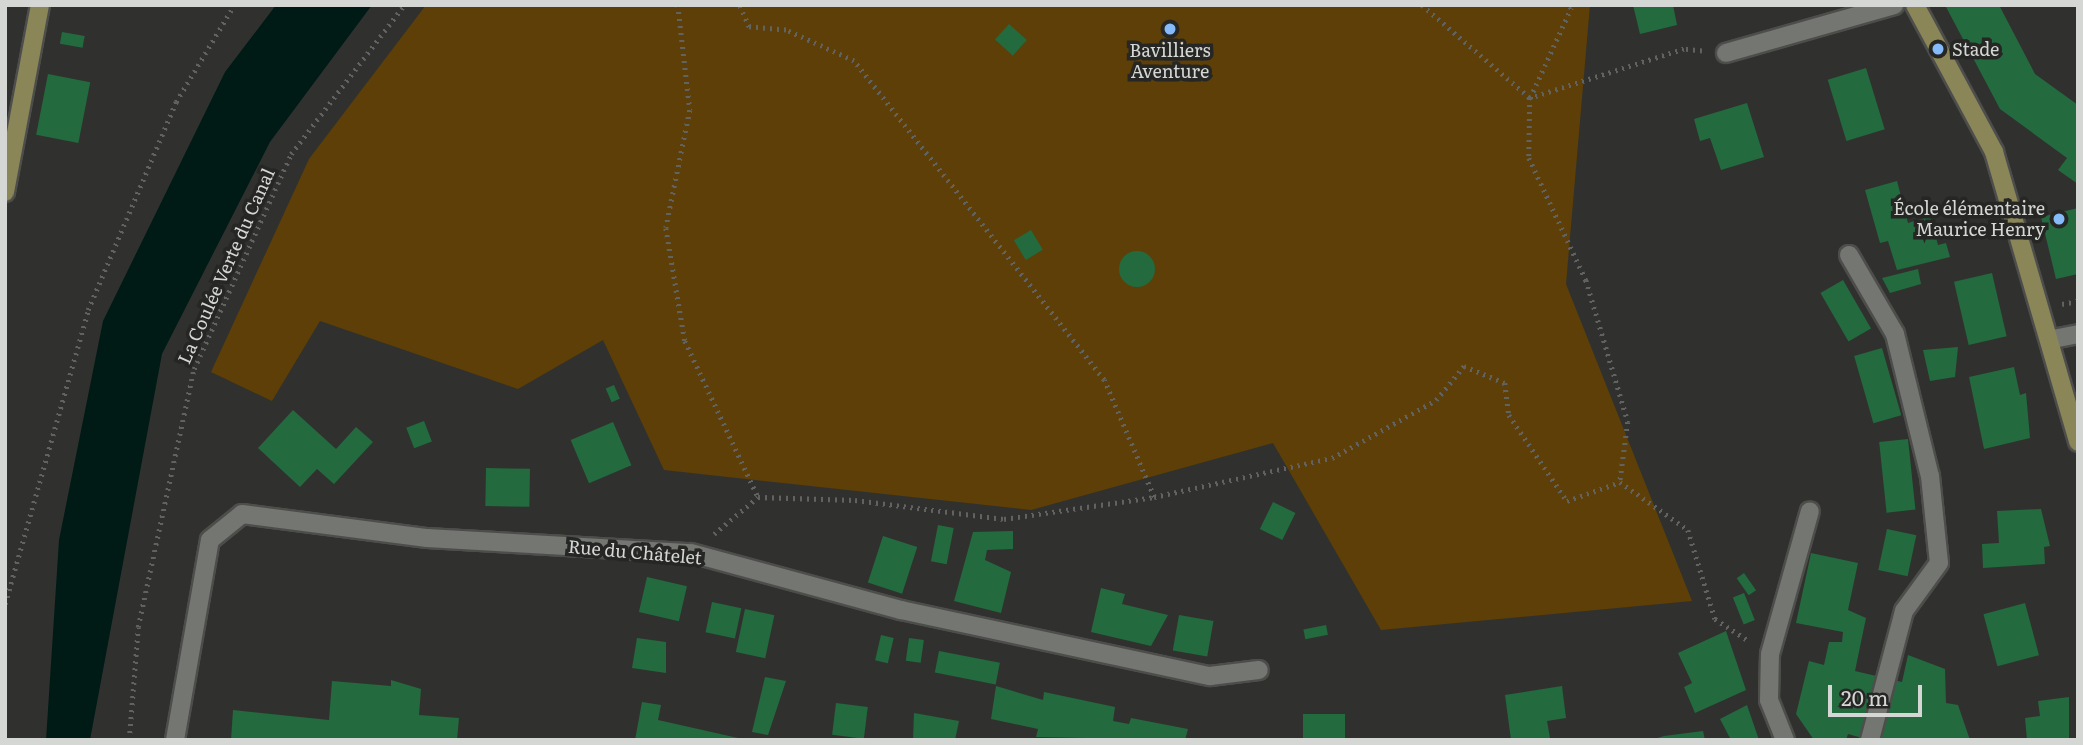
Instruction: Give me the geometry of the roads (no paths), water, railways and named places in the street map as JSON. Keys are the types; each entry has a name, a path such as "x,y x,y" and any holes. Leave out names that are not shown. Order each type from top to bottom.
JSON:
{"street":[{"path":"5,192 40,5"},
{"path":"1726,53 1894,5"},
{"path":"1915,5 1994,152 2053,340 2078,442"},
{"path":"1849,255 1895,334 1930,476 1939,563 1904,611 1870,740"},
{"path":"2053,340 2078,334"},
{"path":"1785,740 1769,700 1770,654 1811,511"},
{"name":"Rue du Châtelet","path":"175,740 210,540 242,514 427,538 691,553 901,610 1210,676 1259,670"}],"water":[{"path":"276,5 372,5 270,142 162,354 90,740 46,740 59,540 103,321 225,72"}],"place":[{"name":"Bavilliers Aventure","path":"1170,29"},
{"name":"Stade","path":"1938,49"},
{"name":"École élémentaire Maurice Henry","path":"2059,219"}]}
